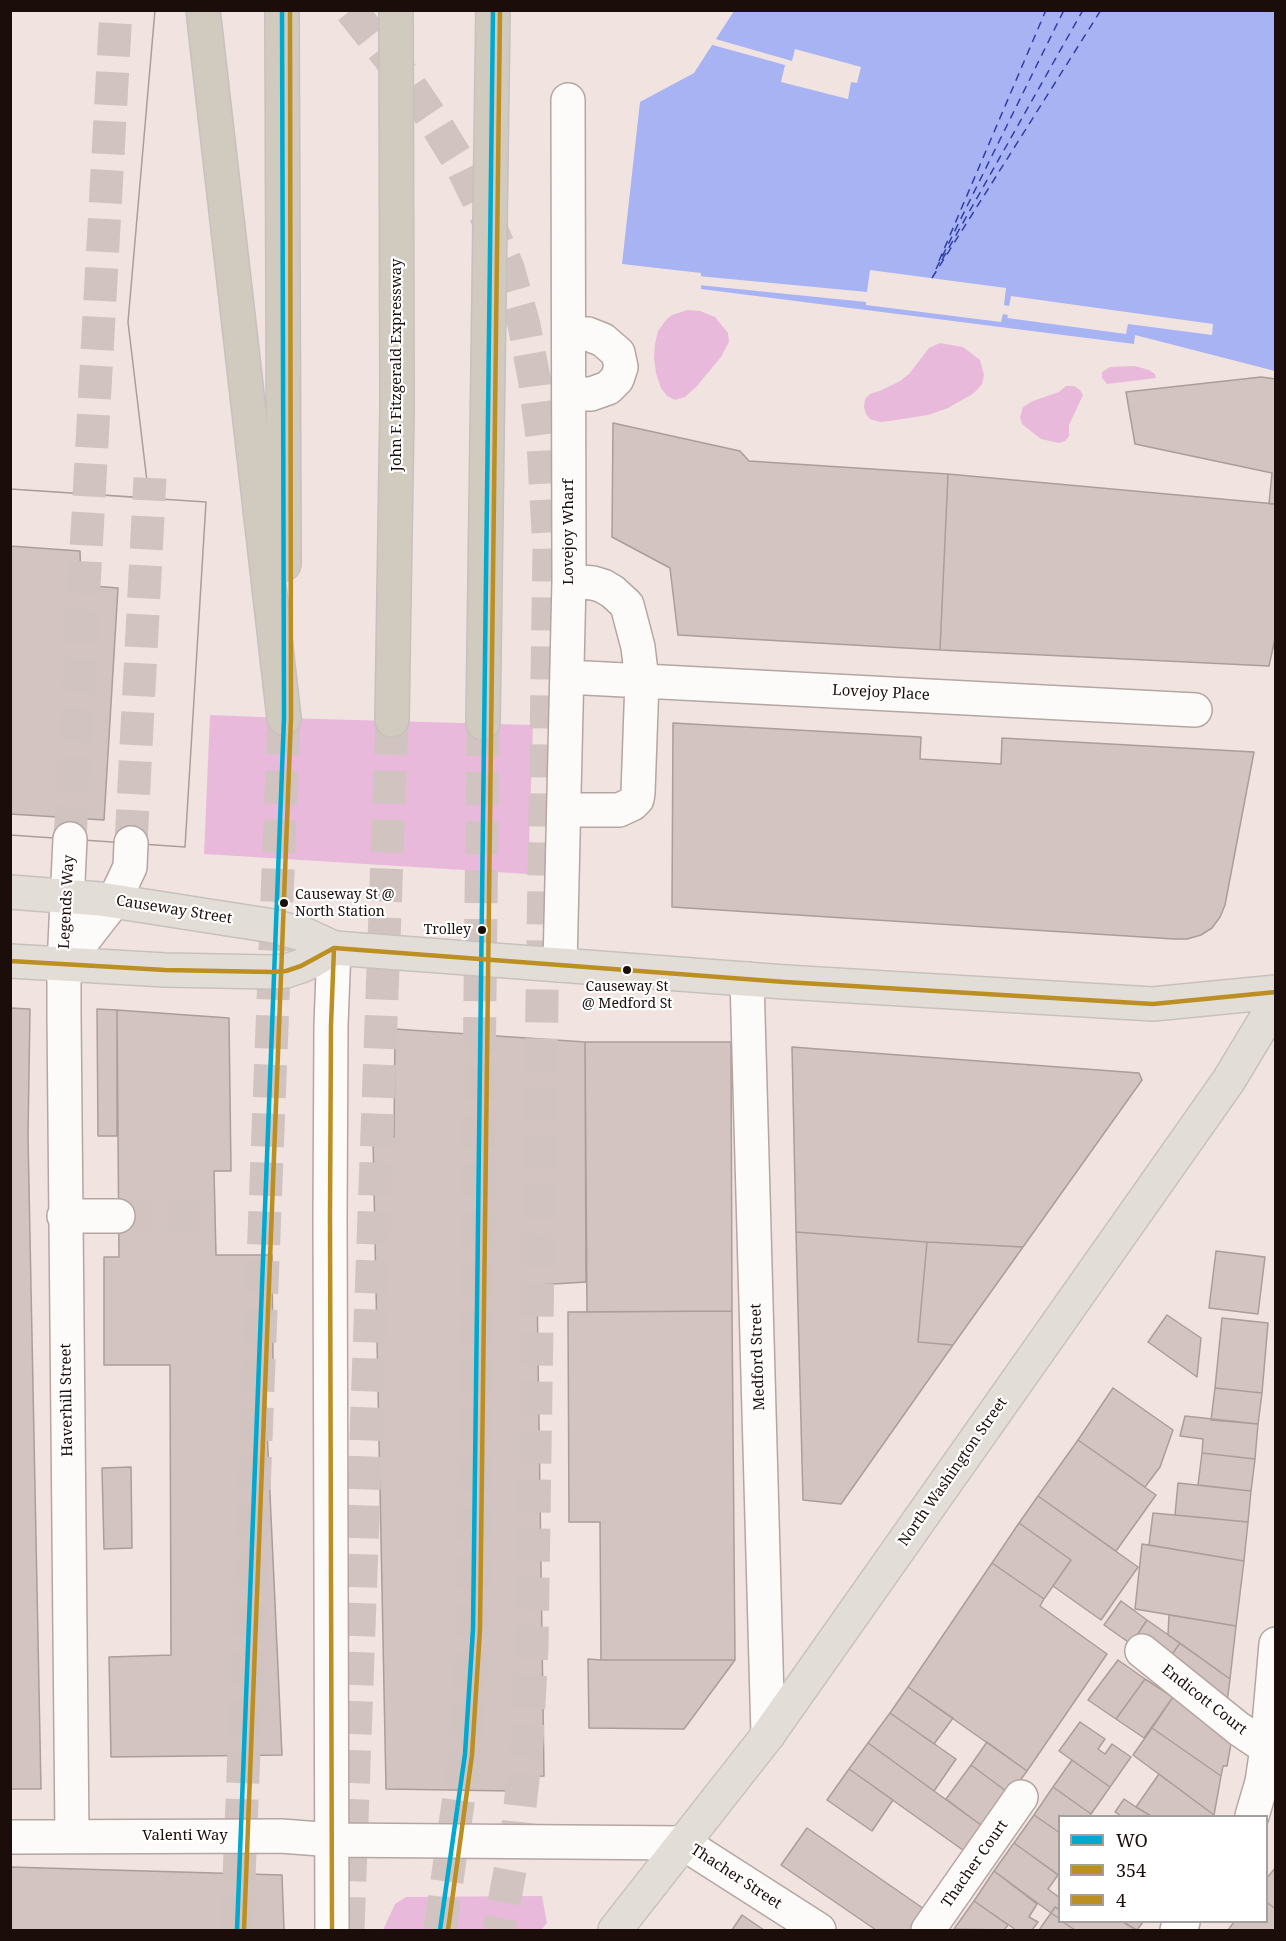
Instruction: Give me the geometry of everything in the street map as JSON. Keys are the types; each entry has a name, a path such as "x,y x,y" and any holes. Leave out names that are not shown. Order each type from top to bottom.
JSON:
{"highway":[{"path":"202,10 284,718 282,10"},
{"name":"John F. Fitzgerald Expressway","path":"392,720 398,385 396,10"},
{"path":"483,723 493,10"}],"main road":[{"name":"Causeway Street","path":"10,892 68,895 273,926 306,935 334,948 747,979 1153,1004 1275,992"},
{"path":"10,961 165,970 279,971 306,964 334,948"},
{"name":"North Washington Street","path":"615,1930 768,1735 1230,1080 1275,1002"}],"street":[{"name":"Lovejoy Wharf","path":"560,965 569,581 568,100"},
{"path":"569,333 588,334 603,340 618,353 621,367 617,379 608,388 591,394 569,394"},
{"path":"564,810 620,810 637,799 642,681 638,647 627,605 603,586 569,581"},
{"name":"Lovejoy Place","path":"567,677 1195,710"},
{"name":"Legends Way","path":"64,965 70,839"},
{"path":"64,965 114,901 130,867 131,843"},
{"path":"332,1930 330,1206 331,1025 334,948"},
{"name":"Haverhill Street","path":"64,965 64,1216 72,1836"},
{"name":"Medford Street","path":"747,979 768,1735"},
{"path":"64,1216 118,1216"},
{"path":"1253,1815 1269,1786 1267,1748 1275,1644"},
{"name":"Endicott Court","path":"1142,1651 1239,1729 1267,1748"},
{"name":"Thacher Court","path":"928,1930 1021,1797"},
{"name":"Valenti Way","path":"10,1837 281,1836 333,1840 683,1843"},
{"name":"Thacher Street","path":"683,1843 819,1930"}],"shaded area":[{"path":"687,310 700,311 715,317 728,333 729,342 721,357 697,386 685,397 675,400 667,396 661,388 656,373 655,344 658,331 666,320 672,315"},
{"path":"940,343 963,347 980,360 984,375 982,384 976,391 948,408 928,415 880,422 870,419 864,407 865,399 870,394 900,381 909,374 929,348"},
{"path":"1135,366 1149,370 1155,374 1156,378 1107,384 1102,378 1102,372 1110,367"},
{"path":"1066,386 1074,386 1083,395 1069,425 1069,436 1065,441 1059,443 1041,439 1022,424 1020,417 1023,407 1059,392"},
{"path":"210,715 533,725 528,874 204,854"},
{"path":"542,1896 547,1923 541,1930 383,1930 395,1904 406,1897"}],"water":[{"path":"734,11 1275,11 1275,371 1135,335 1134,344 701,289 701,273 622,264 640,102 694,73"}],"pier":[{"path":"712,38 792,61 795,49 861,67 857,83 851,82 848,99 781,82 785,65 709,44"},
{"path":"870,270 1006,288 1004,305 1009,306 1011,296 1213,324 1212,335 1128,324 1126,334 1007,318 1008,315 1003,314 1001,322 866,305 866,302 698,285 698,276 867,292"}],"building":[{"path":"10,10 155,10 128,322 149,498 10,489"},
{"path":"10,10 155,10 128,322 149,498 10,489"},
{"path":"1261,377 1276,379 1276,504 1269,504 1272,473 1135,444 1126,392"},
{"path":"613,423 740,451 749,461 948,474 940,650 678,635 670,568 612,537"},
{"path":"948,474 1276,504 1276,634 1269,666 940,650"},
{"path":"10,489 206,502 185,847 10,835"},
{"path":"10,489 206,502 185,847 10,835"},
{"path":"10,546 80,551 81,585 118,588 104,820 10,814"},
{"path":"673,723 921,737 920,759 1001,764 1002,738 1254,752 1225,905 1220,917 1212,928 1201,935 1187,939 1174,939 672,907"},
{"path":"10,1008 30,1009 28,1136 41,1789 10,1789"},
{"path":"97,1009 117,1010 117,1136 98,1136"},
{"path":"117,1010 229,1018 231,1171 214,1171 216,1255 272,1255 273,1363 264,1364 282,1755 111,1757 109,1657 171,1655 170,1365 104,1365 104,1257 119,1257"},
{"path":"395,1029 585,1042 586,1282 537,1285 544,1776 514,1777 513,1791 386,1789 373,1138 394,1137"},
{"path":"585,1042 731,1042 732,1311 587,1312"},
{"path":"792,1047 1139,1073 1142,1080 1023,1247 796,1232"},
{"path":"796,1232 927,1242 918,1342 953,1345 841,1504 803,1500"},
{"path":"927,1242 1023,1247 953,1345 918,1342"},
{"path":"1216,1251 1265,1257 1258,1314 1209,1308"},
{"path":"732,1311 735,1660 601,1660 600,1522 569,1522 568,1312"},
{"path":"1167,1315 1201,1338 1197,1377 1148,1342"},
{"path":"1222,1318 1268,1323 1262,1393 1215,1388"},
{"path":"1113,1388 1173,1430 1160,1467 1145,1487 1078,1440"},
{"path":"1215,1388 1262,1393 1258,1424 1211,1420"},
{"path":"1185,1416 1258,1424 1255,1459 1202,1453 1203,1439 1180,1436"},
{"path":"1078,1440 1156,1495 1116,1551 1038,1496"},
{"path":"1202,1453 1255,1459 1251,1491 1198,1485"},
{"path":"131,1467 132,1548 104,1549 102,1468"},
{"path":"1178,1483 1251,1491 1248,1522 1175,1515"},
{"path":"1038,1496 1138,1567 1101,1620 1053,1586 1071,1560 1019,1523"},
{"path":"1153,1513 1248,1522 1244,1561 1149,1545"},
{"path":"1019,1523 1071,1560 1044,1599 992,1563"},
{"path":"1142,1544 1244,1561 1236,1626 1135,1609"},
{"path":"992,1563 1044,1599 1040,1606 1107,1654 1027,1771 908,1687"},
{"path":"1121,1601 1147,1620 1131,1644 1104,1625"},
{"path":"1169,1615 1236,1626 1230,1679 1168,1635"},
{"path":"1147,1620 1180,1643 1164,1666 1131,1644"},
{"path":"1180,1643 1230,1679 1226,1710 1164,1666"},
{"path":"588,1659 735,1660 684,1729 589,1728"},
{"path":"1118,1660 1145,1679 1116,1719 1088,1700"},
{"path":"1145,1679 1173,1697 1144,1738 1116,1719"},
{"path":"908,1687 953,1718 934,1744 890,1713"},
{"path":"1173,1697 1232,1738 1227,1766 1223,1766 1221,1776 1152,1728"},
{"path":"890,1713 956,1759 934,1791 868,1743"},
{"path":"1080,1722 1105,1739 1098,1749 1105,1754 1112,1744 1131,1757 1110,1787 1059,1751"},
{"path":"1152,1728 1221,1776 1214,1815 1133,1755"},
{"path":"987,1742 1027,1771 1010,1794 971,1765"},
{"path":"868,1743 985,1828 967,1853 849,1769"},
{"path":"1072,1760 1110,1787 1091,1814 1053,1787"},
{"path":"971,1765 1010,1794 985,1828 946,1799"},
{"path":"849,1769 893,1800 872,1831 827,1800"},
{"path":"1159,1774 1214,1815 1149,1815 1136,1807"},
{"path":"1053,1787 1091,1814 1058,1815 1058,1832 1034,1815"},
{"path":"1124,1799 1149,1815 1120,1815 1115,1812"},
{"path":"1034,1815 1058,1832 1058,1875 1014,1843"},
{"path":"807,1828 927,1911 913,1930 876,1930 781,1865"},
{"path":"1014,1843 1058,1875 1048,1889 1058,1896 1058,1909 1055,1907 1051,1913 994,1871"},
{"path":"10,1867 282,1875 284,1930 10,1930"},
{"path":"1276,1867 1276,1909 1268,1903 1268,1877"},
{"path":"994,1871 1037,1904 1029,1917 1038,1922 1032,1930 1016,1930 974,1901"},
{"path":"974,1901 1008,1925 1004,1930 954,1929"},
{"path":"1268,1903 1276,1909 1276,1930 1228,1930 1233,1923 1268,1923"},
{"path":"1055,1907 1058,1909 1058,1918 1051,1913"},
{"path":"1051,1913 1058,1918 1058,1923 1064,1923 1075,1930 1039,1930"},
{"path":"742,1915 764,1930 732,1930"},
{"path":"1064,1923 1125,1923 1136,1930 1075,1930"},
{"path":"1125,1923 1142,1923 1137,1930"}],"ferry route":[{"path":"939,261 1046,10"},
{"path":"936,269 1064,10"},
{"path":"942,260 1083,10"},
{"path":"932,278 1101,10"}],"tunnel":[{"path":"70,839 116,10"},
{"path":"351,10 399,70 432,118 461,165 485,214 508,268 524,325 543,444 549,549 532,1647 527,1743 517,1833 499,1930"},
{"path":"131,843 150,478"},
{"path":"237,1930 284,718"},
{"path":"348,1930 392,720"},
{"path":"440,1930 465,1754 473,1629 483,723"},
{"path":"118,1216 215,1217"}],"transit line":[{"name":"WO","path":"237,1930 284,718 282,10"},
{"name":"354","path":"244,1930 291,718 290,10"},
{"name":"WO","path":"440,1930 465,1754 473,1629 493,10"},
{"name":"354","path":"448,1930 472,1755 480,1629 500,10"},
{"name":"4","path":"10,961 165,970 272,972 286,971 301,966 334,948 785,982 1153,1004 1276,992"},
{"name":"4","path":"332,1930 330,1217 331,1025 334,948"}],"place":[{"name":"Causeway St @ North Station","path":"284,903"},
{"name":"Trolley","path":"482,930"},
{"name":"Causeway St @ Medford St","path":"627,970"}]}
